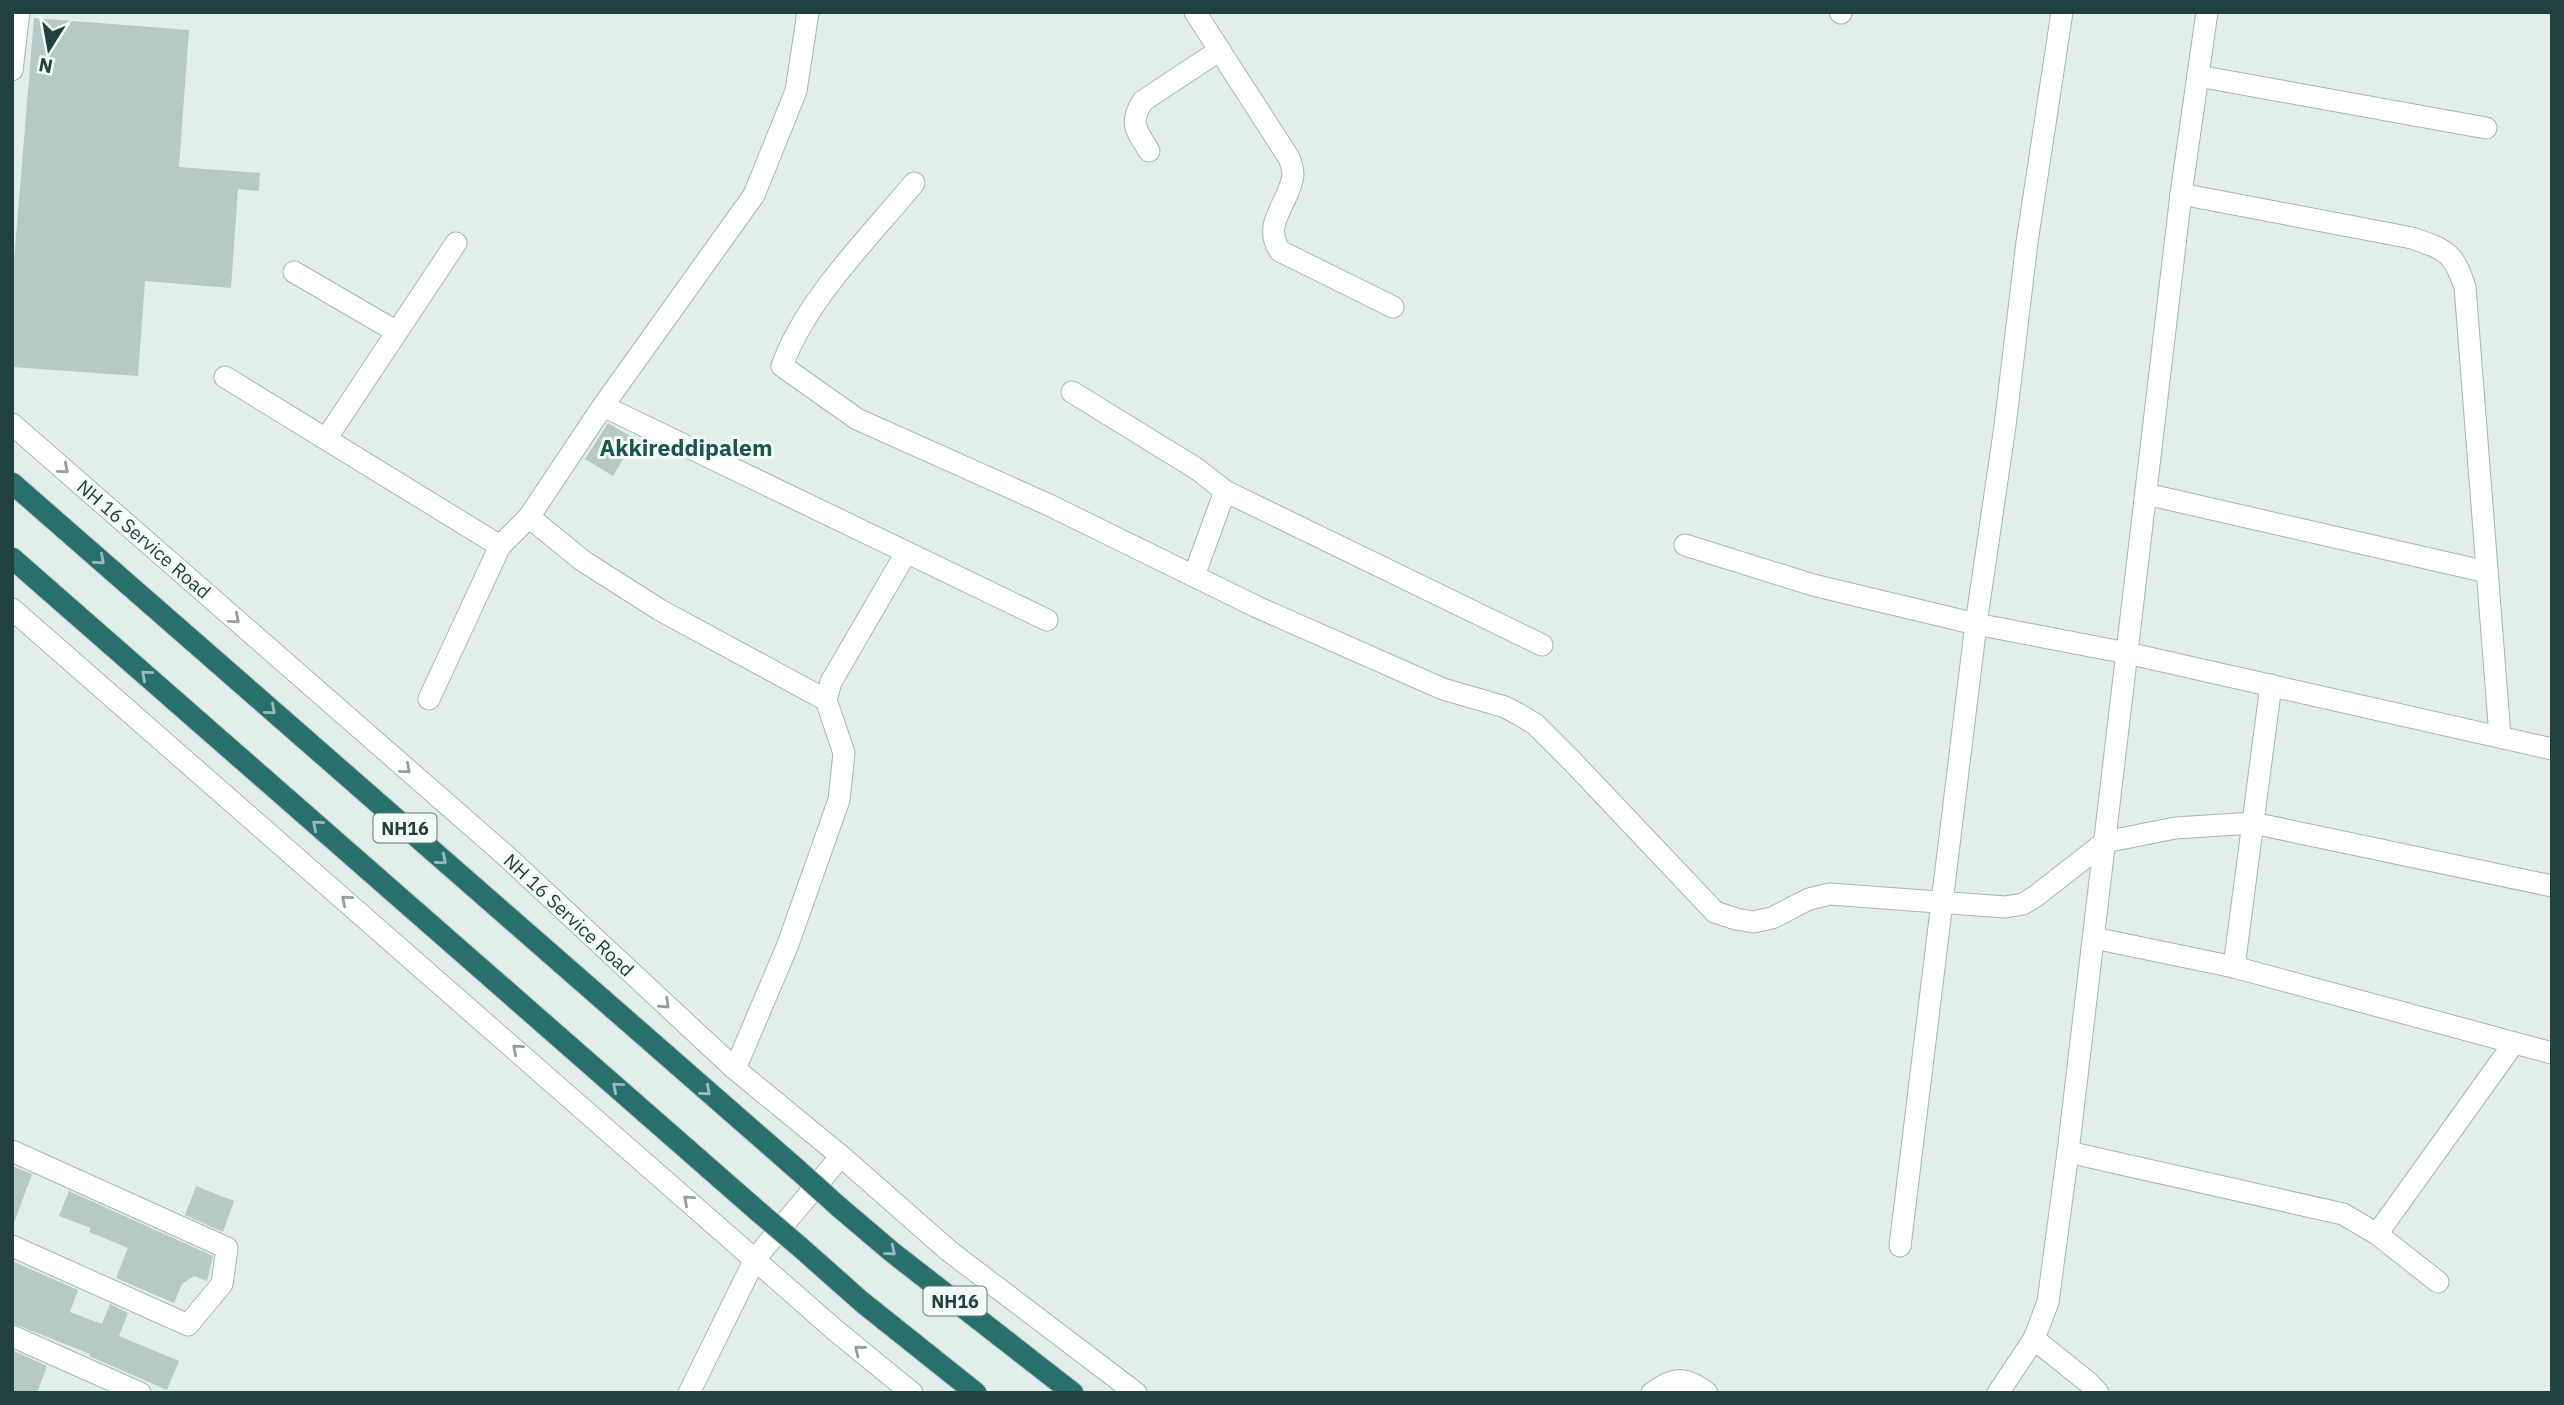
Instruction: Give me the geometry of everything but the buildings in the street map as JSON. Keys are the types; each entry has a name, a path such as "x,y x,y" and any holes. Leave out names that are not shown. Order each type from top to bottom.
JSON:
{"highway":[{"name":"NH16","path":"12,483 839,1207 892,1252 1073,1393"},
{"name":"NH16","path":"12,558 862,1302 976,1393"}],"street":[{"path":"12,71 19,12"},
{"path":"429,699 500,546 529,517 603,406 754,195 796,91 808,12"},
{"path":"1195,12 1289,158 1293,173 1272,232 1280,251 1393,307"},
{"path":"1900,1246 1976,624 2006,426 2027,242 2062,12"},
{"path":"1998,1393 2034,1339 2048,1303 2094,938 2181,194 2207,12"},
{"path":"1149,151 1134,126 1135,112 1143,101 1220,50"},
{"path":"2198,76 2486,128"},
{"path":"914,183 818,298 791,341 782,366 857,419 1047,504 1257,607 1443,689 1506,707 1528,720 1572,761 1715,912 1753,922 1772,918 1809,900 1830,894 2005,907 2023,904 2105,842 2175,828 2253,823 2552,886"},
{"path":"2181,194 2412,238 2440,248 2457,263 2465,286 2500,736"},
{"path":"326,439 456,243"},
{"path":"294,272 397,332"},
{"path":"225,377 500,546"},
{"path":"1072,392 1197,469 1225,491 1542,645"},
{"path":"603,406 1047,620"},
{"name":"NH 16 Service Road","path":"12,424 503,854 735,1069 841,1156 949,1251 1136,1393"},
{"path":"1194,576 1225,491"},
{"path":"2146,494 2487,572"},
{"path":"529,517 583,561 660,610 825,700"},
{"path":"1685,545 1813,585 1976,624 2127,653 2552,749"},
{"path":"735,1069 787,947 839,800 844,753 825,700 831,682 906,553"},
{"path":"12,608 835,1331 912,1393"},
{"path":"2234,967 2271,685"},
{"path":"2094,938 2234,967 2552,1052"},
{"path":"2377,1234 2514,1043"},
{"path":"12,1151 226,1248 222,1283 188,1325 12,1246"},
{"path":"2068,1152 2343,1214 2377,1234 2438,1282"},
{"path":"689,1393 755,1259 841,1156"},
{"path":"12,1336 140,1393"},
{"path":"2034,1339 2098,1393"},
{"path":"1652,1393 1667,1381 1683,1381 1707,1393"}],"district":[{"name":"Akkireddipalem","path":"686,447"}]}
